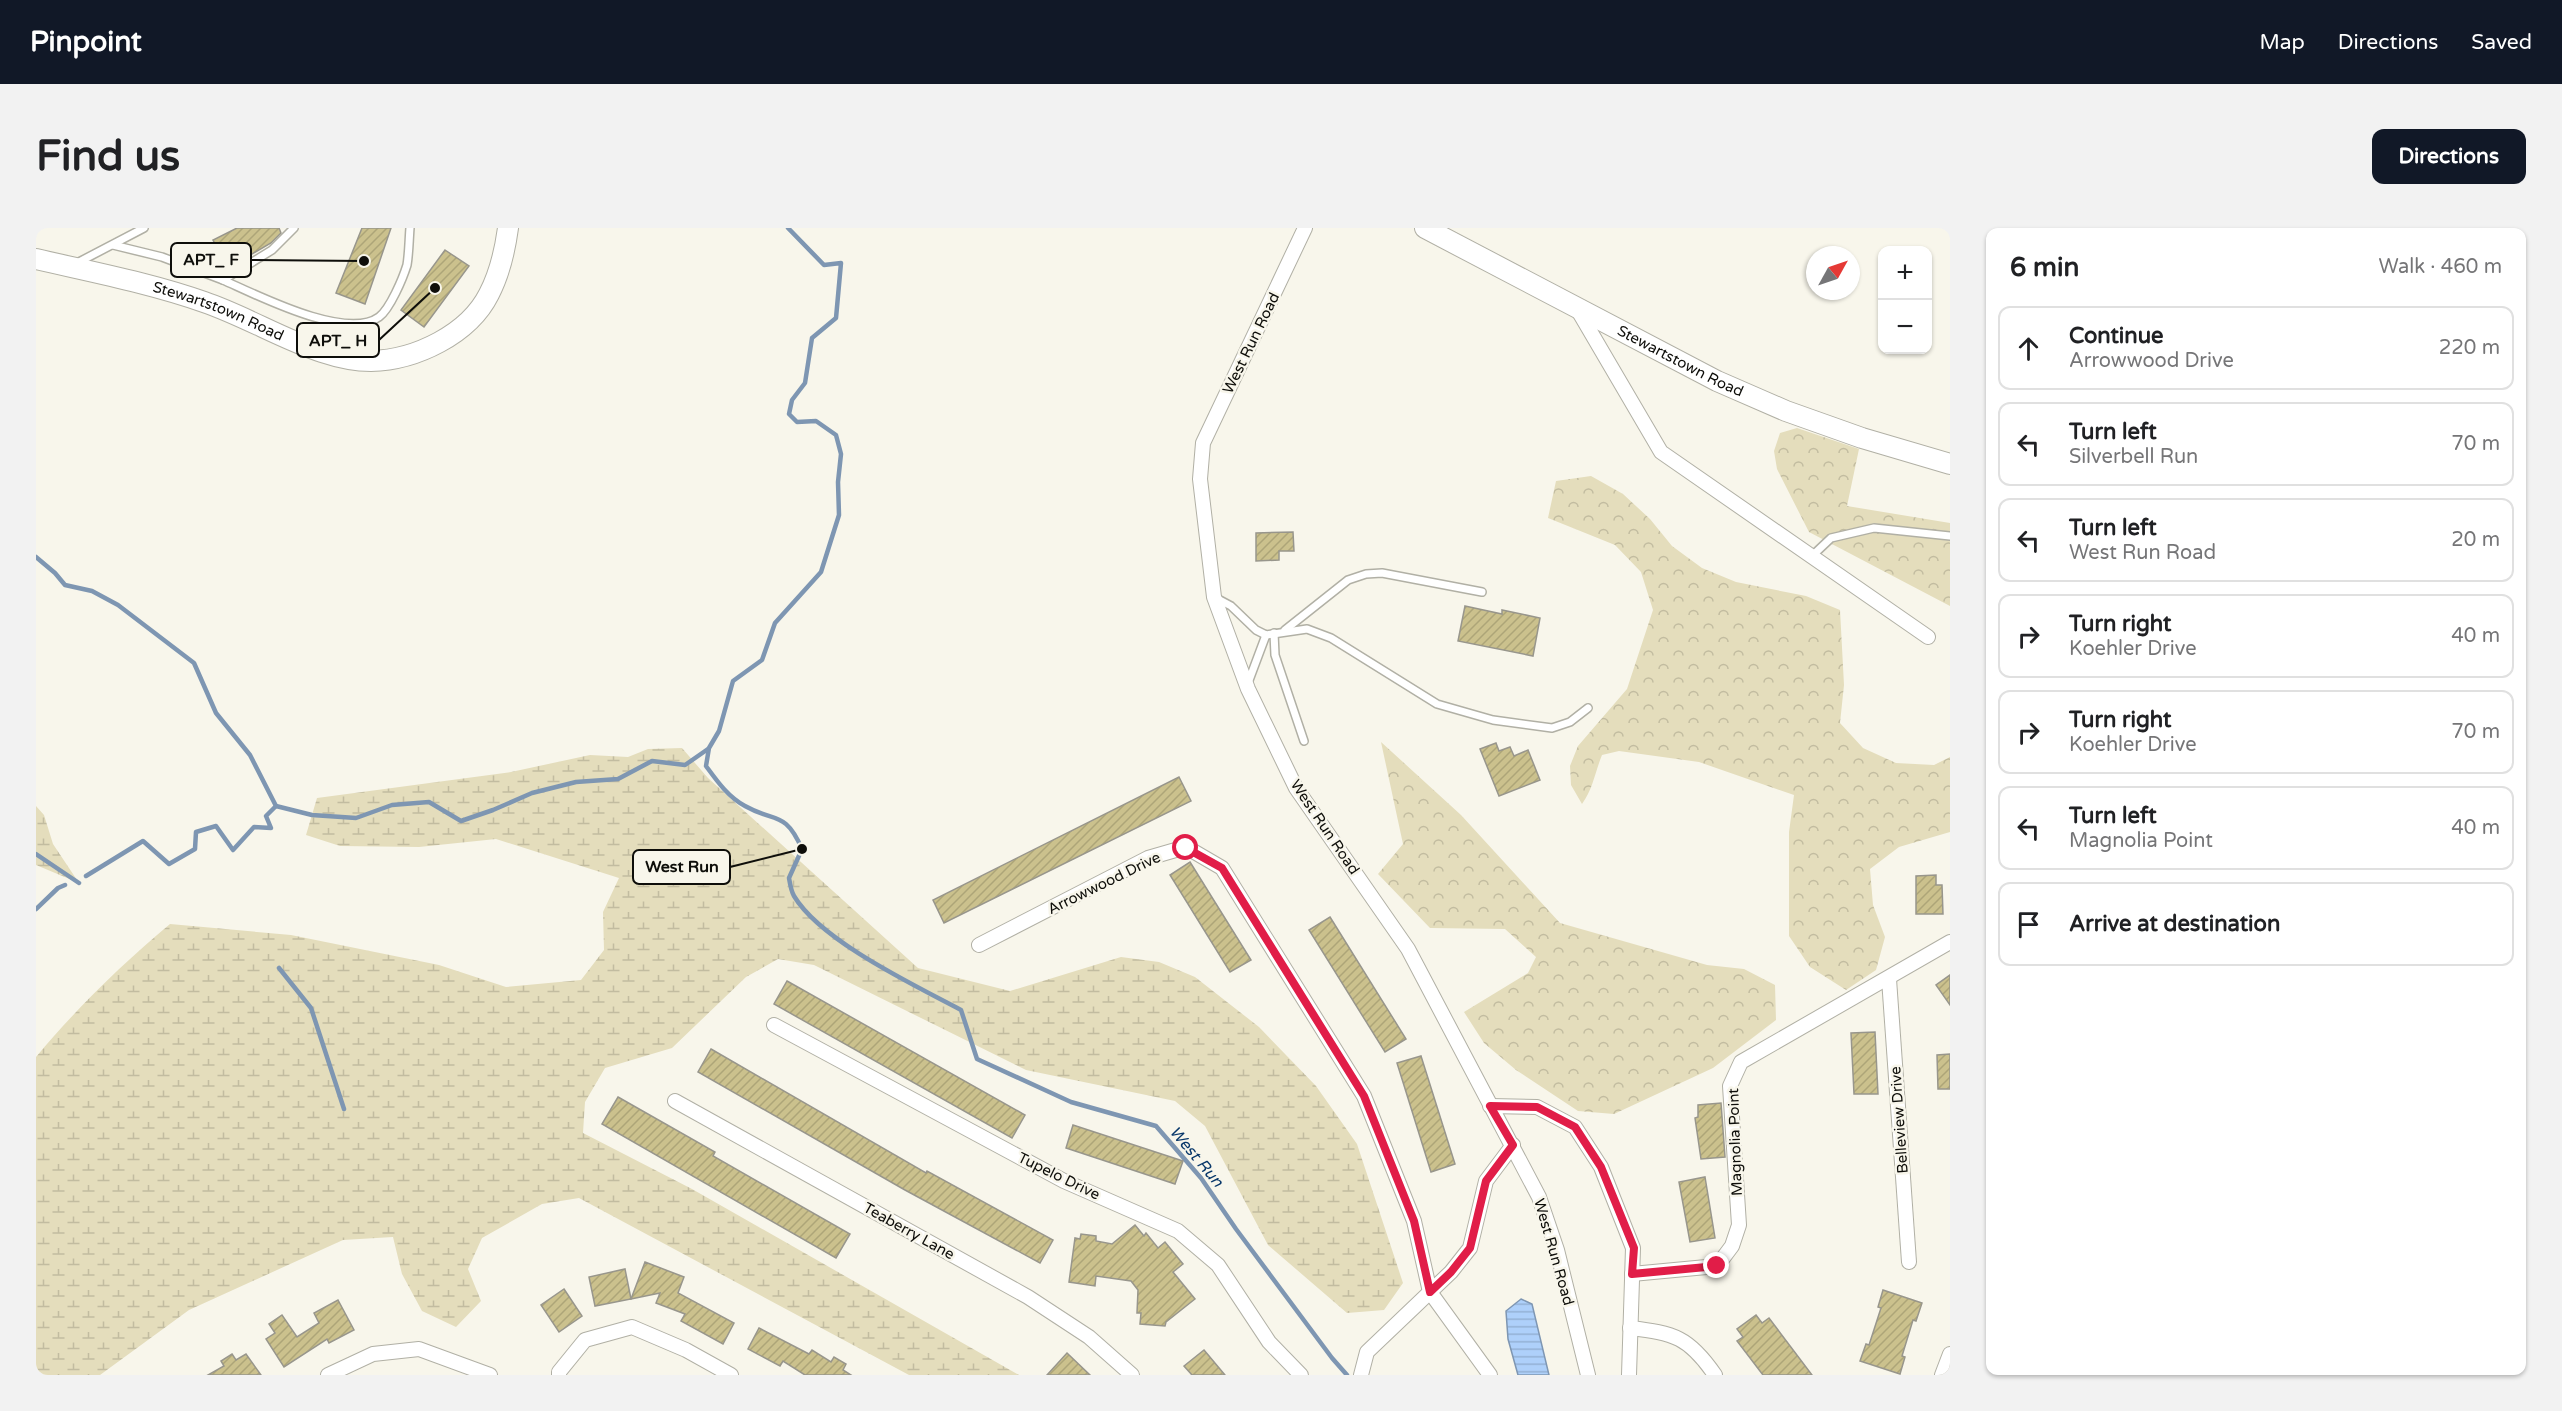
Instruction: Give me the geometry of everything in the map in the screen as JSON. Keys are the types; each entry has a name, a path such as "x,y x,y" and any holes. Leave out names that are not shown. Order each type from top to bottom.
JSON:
{"street":[{"name":"Stewartstown Road","path":"36,259 188,297 221,308 322,352 348,358 396,359 443,340 460,329 476,312 488,296 496,279 505,249 508,228"},
{"name":"West Run Road","path":"1305,228 1203,443 1200,478 1214,597 1247,685 1296,788 1408,949 1490,1106 1513,1145 1543,1207 1557,1250 1588,1375"},
{"name":"Stewartstown Road","path":"1425,228 1717,381 1786,411 1862,438 1950,464"},
{"path":"1576,307 1661,452 1928,637"},
{"name":"Arrowwood Drive","path":"979,945 1148,858 1186,848 1222,868 1364,1096 1414,1221 1430,1292"},
{"path":"1889,979 1950,942"},
{"name":"Belleview Drive","path":"1889,979 1909,1262"},
{"name":"Magnolia Point","path":"1632,1274 1717,1266 1732,1246 1739,1225 1731,1086 1741,1062 1889,979"},
{"name":"Tupelo Drive","path":"774,1025 1064,1181 1178,1231 1218,1265 1269,1342 1300,1375"},
{"name":"Teaberry Lane","path":"675,1101 1028,1297 1089,1337 1132,1375"},
{"path":"1490,1106 1537,1107 1575,1127 1601,1167 1634,1248 1629,1375"},
{"path":"1360,1375 1367,1352 1451,1272 1470,1248 1486,1181 1513,1145"},
{"path":"1430,1292 1490,1375"},
{"path":"559,1375 585,1340 632,1327 686,1350 731,1375"},
{"path":"1630,1328 1677,1336 1694,1348 1715,1375"},
{"path":"328,1375 373,1354 419,1349 490,1375"},
{"path":"1942,1375 1950,1354"}],"lane":[{"path":"69,267 144,228"},
{"path":"223,280 272,250 294,228"},
{"path":"113,245 162,257 297,312 325,320 353,324 370,322 381,316 389,304 406,265 410,228"},
{"path":"1812,556 1831,538 1874,528 1950,536"},
{"path":"1283,632 1348,580 1366,574 1382,573 1482,592"},
{"path":"1214,597 1231,606 1256,630 1270,634 1307,629 1331,638 1437,704 1492,720 1552,728 1570,722 1588,708"},
{"path":"1247,685 1270,634"},
{"path":"1270,634 1304,741"}],"green space":[{"path":"1797,428 1859,449 1847,506 1950,523 1950,606 1809,532 1777,469 1774,451 1780,433"},
{"path":"1591,476 1623,494 1650,519 1672,546 1702,568 1736,582 1806,596 1840,610 1844,685 1840,723 1863,748 1896,763 1934,765 1950,757 1950,832 1899,847 1870,869 1873,905 1885,937 1876,970 1846,990 1810,967 1789,936 1789,832 1794,795 1699,762 1619,751 1602,755 1582,804 1571,785 1570,766 1578,746 1627,689 1653,610 1641,572 1615,545 1548,518 1556,481"},
{"path":"1381,742 1461,815 1560,923 1707,965 1744,969 1775,985 1776,1020 1713,1068 1614,1114 1578,1111 1516,1070 1484,1043 1464,1012 1528,973 1536,957 1505,929 1430,928 1378,874 1403,844"},
{"path":"682,748 708,778 918,968 1010,991 1121,957 1159,962 1195,977 1259,1027 1316,1086 1357,1144 1403,1283 1384,1310 1347,1313 1268,1245 1205,1126 1175,1101 1026,1070 814,965 778,959 746,977 672,1048 605,1068 585,1102 583,1133 692,1189 1019,1375 909,1375 579,1198 542,1204 482,1238 468,1269 481,1301 456,1327 422,1311 402,1274 393,1237 343,1240 189,1310 100,1375 36,1375 36,1057 67,1022 134,955 170,924 291,935 439,965 506,987 581,980 604,950 603,912 619,878 496,839 419,847 340,846 306,835 317,798 511,772 590,755 628,757 648,749"},
{"path":"36,806 44,815 53,844 79,883 36,865"}],"water":[{"path":"1521,1299 1532,1304 1549,1375 1518,1375 1508,1339 1506,1311"}],"building":[{"path":"237,228 279,228 281,233 271,243 228,268 213,240"},
{"path":"362,228 391,228 365,304 336,293"},
{"path":"445,250 469,266 424,327 401,310"},
{"path":"1293,532 1294,551 1279,551 1279,560 1256,561 1256,533"},
{"path":"1465,606 1502,614 1502,610 1540,618 1533,656 1458,641"},
{"path":"1496,743 1499,751 1510,747 1514,756 1528,750 1540,780 1499,796 1480,749"},
{"path":"1179,777 1191,801 944,923 933,900"},
{"path":"1190,862 1251,960 1230,972 1170,875"},
{"path":"1936,875 1936,885 1942,885 1943,914 1916,914 1916,876"},
{"path":"1330,917 1406,1039 1385,1052 1309,930"},
{"path":"1950,975 1950,1005 1936,985"},
{"path":"787,981 1025,1115 1012,1138 774,1004"},
{"path":"1875,1032 1878,1094 1854,1094 1851,1033"},
{"path":"711,1049 926,1173 927,1171 1053,1240 1040,1263 905,1190 698,1072"},
{"path":"1950,1054 1950,1089 1938,1089 1937,1055"},
{"path":"1421,1056 1455,1164 1431,1172 1397,1063"},
{"path":"618,1097 715,1152 713,1156 850,1234 836,1258 602,1124"},
{"path":"1721,1103 1725,1157 1701,1159 1695,1118 1698,1117 1698,1105"},
{"path":"1073,1125 1183,1161 1175,1184 1066,1148"},
{"path":"1705,1177 1715,1238 1690,1242 1679,1182"},
{"path":"1135,1225 1144,1236 1146,1233 1158,1248 1165,1242 1183,1264 1173,1272 1195,1299 1166,1322 1165,1326 1140,1324 1141,1313 1137,1313 1138,1290 1131,1281 1096,1276 1095,1286 1069,1282 1075,1238 1080,1239 1081,1234 1096,1236 1096,1241 1112,1244"},
{"path":"645,1262 684,1277 678,1293 734,1323 723,1344 681,1321 685,1314 656,1303 660,1293 631,1299"},
{"path":"625,1269 631,1299 595,1306 589,1277"},
{"path":"564,1289 582,1316 559,1332 541,1305"},
{"path":"1883,1290 1922,1303 1916,1321 1913,1320 1902,1356 1905,1357 1900,1374 1860,1361 1866,1344 1869,1345 1881,1308 1878,1307"},
{"path":"338,1300 354,1330 329,1343 327,1339 284,1367 266,1339 275,1333 269,1324 282,1315 297,1337 319,1323 314,1313"},
{"path":"1756,1315 1762,1323 1769,1318 1812,1375 1763,1375 1737,1341 1743,1337 1737,1329"},
{"path":"759,1328 809,1354 812,1350 831,1362 834,1357 846,1364 843,1370 851,1375 805,1375 783,1361 780,1366 748,1349"},
{"path":"1204,1350 1225,1375 1192,1375 1184,1366"},
{"path":"1067,1353 1090,1375 1047,1375"},
{"path":"232,1354 236,1360 246,1354 261,1375 208,1375 224,1366 221,1361"}],"waterway":[{"name":"West Run","path":"788,228 824,265 841,263 836,318 812,338 805,383 792,400 789,414 797,422 816,421 836,435 841,454 838,482 839,515 821,572 775,623 762,660 733,681 719,731 709,748 706,766 733,798 755,811 778,819 790,828 802,849 789,878 790,885 794,896 807,913 846,945 895,975 961,1010 977,1059 1071,1102 1156,1126 1201,1178 1236,1229 1347,1375"},
{"path":"36,557 65,585 92,591 118,605 194,663 216,713 250,755 276,806"},
{"path":"86,876 143,841 169,864 195,849 196,832 216,826 233,850 254,827 271,828 266,816 276,806 312,815 356,818 392,805 429,802 461,821 532,793 576,782 618,779 652,761 685,765 708,749"},
{"path":"36,854 79,883"},
{"path":"36,909 58,888 65,885"},
{"path":"279,968 311,1008 344,1109"}],"place":[{"name":"APT_ F","path":"364,261"},
{"name":"APT_ H","path":"435,288"},
{"name":"West Run","path":"802,849"}],"route":[{"path":"1186,848 1222,868 1364,1096 1414,1221 1430,1292 1451,1272 1470,1248 1486,1181 1513,1145 1490,1106 1537,1107 1575,1127 1601,1167 1634,1248 1632,1274 1717,1266"}]}
